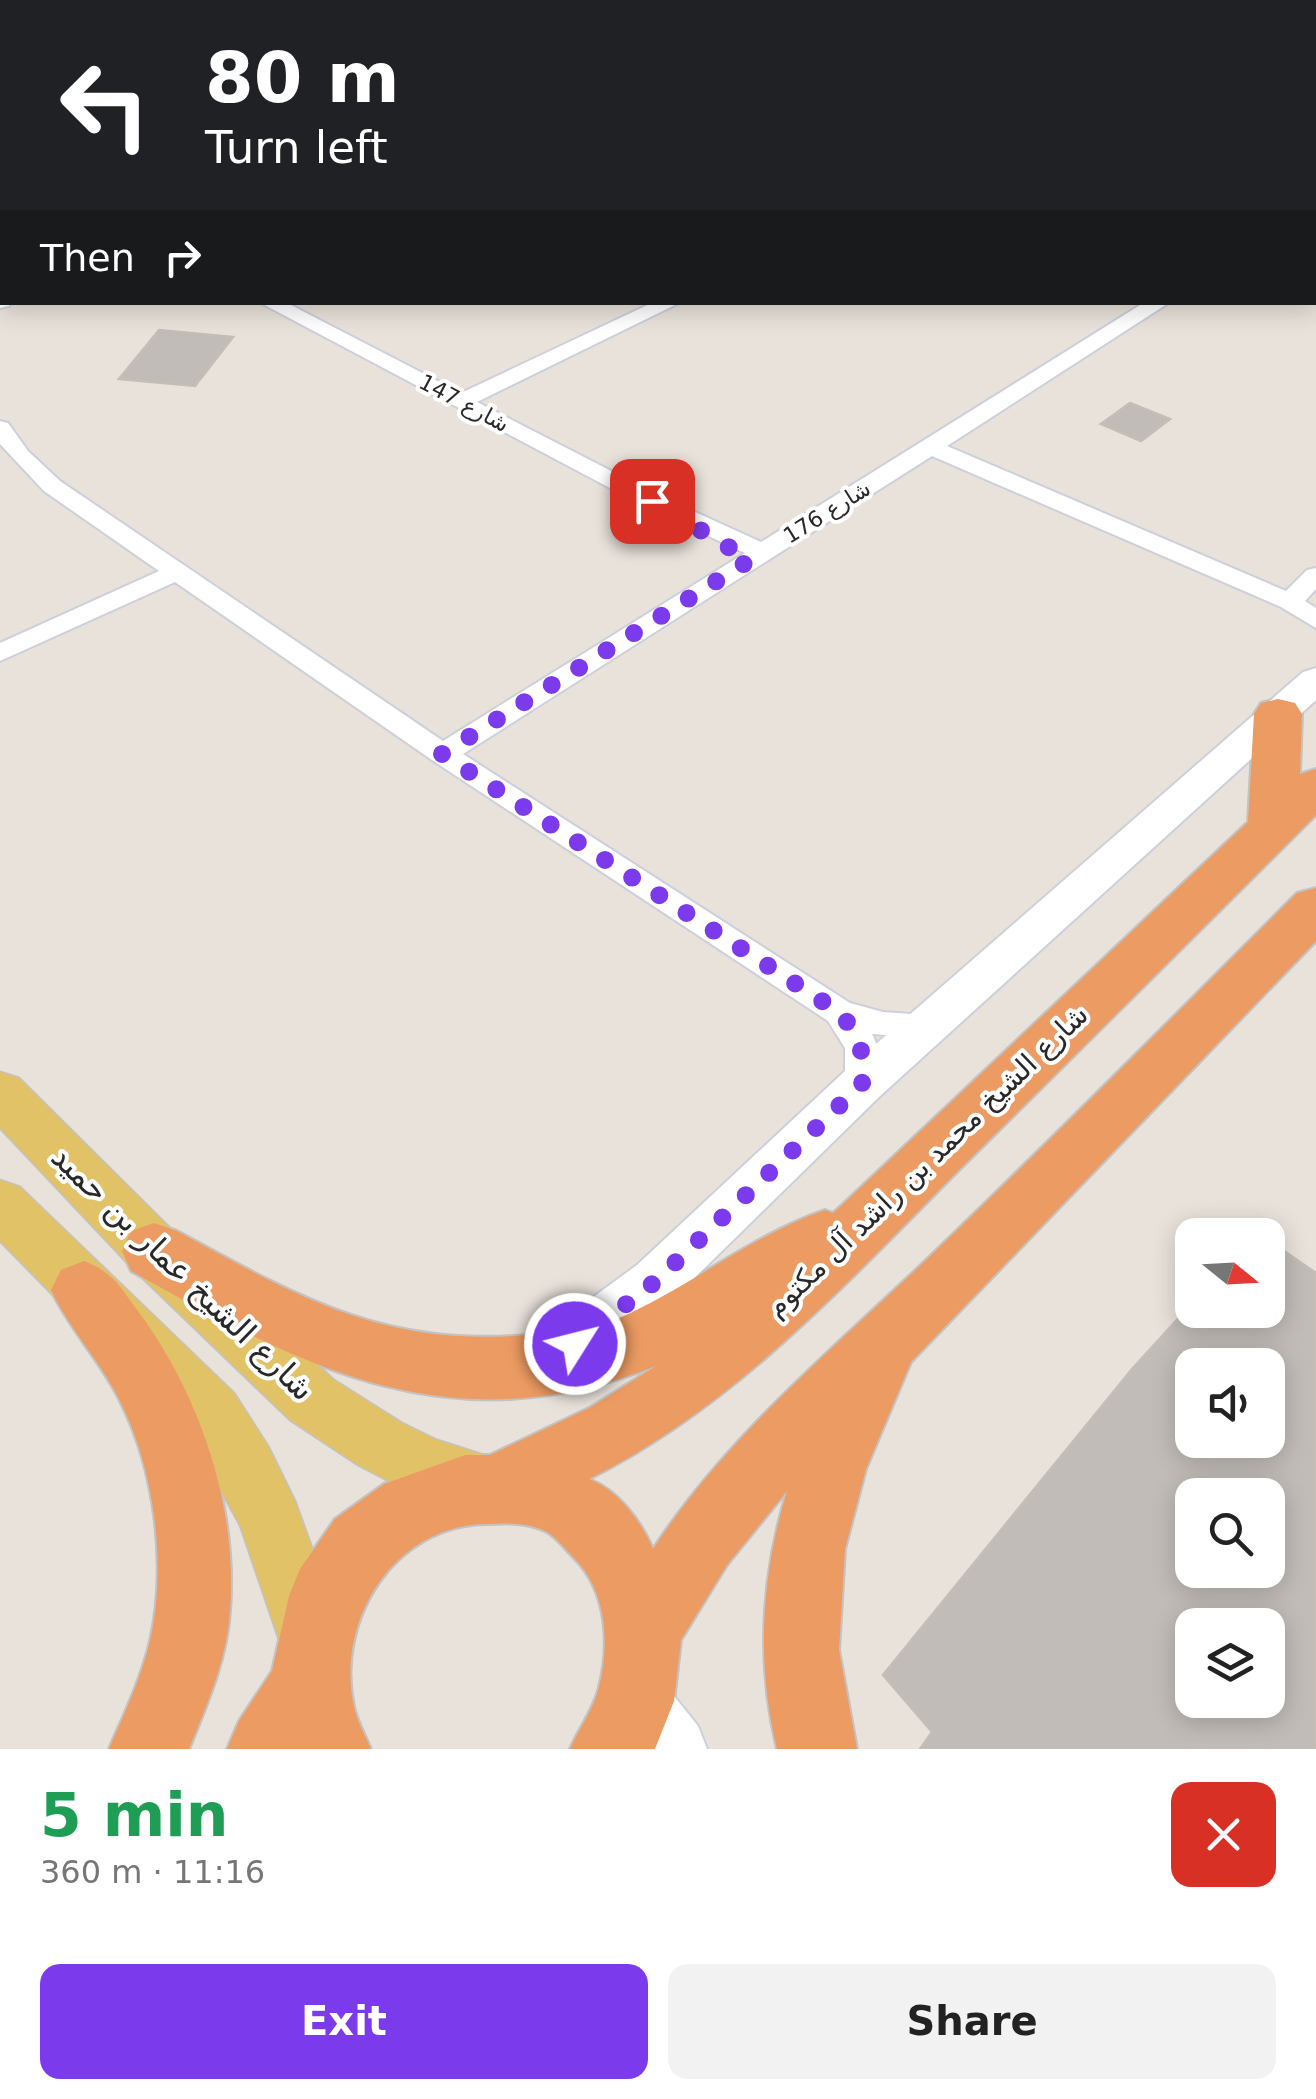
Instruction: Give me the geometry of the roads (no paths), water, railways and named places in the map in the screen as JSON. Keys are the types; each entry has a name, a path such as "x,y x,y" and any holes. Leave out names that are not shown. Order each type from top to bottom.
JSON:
{"highway":[{"path":"1273,829 1278,714"},
{"name":"شارع الشيخ محمد بن راشد آل مكتوم","path":"494,1485 616,1430 674,1393 732,1347 1316,786"},
{"path":"641,1707 701,1540 738,1492 1316,907"},
{"path":"154,1251 298,1329 378,1359 468,1370 580,1360 630,1345 680,1320 787,1255 864,1224"},
{"path":"84,1290 147,1385 178,1464 188,1516 193,1611 184,1659 148,1737"},
{"path":"817,1749 802,1668 801,1600 809,1538 826,1480 893,1332"},
{"path":"266,1749 318,1691 325,1599 346,1562 375,1530 409,1506 447,1491 494,1485 537,1492 570,1507 598,1529 620,1558 636,1592 641,1707"}],"main road":[{"name":"شارع الشيخ عمار بن حميد","path":"0,1093 154,1251 312,1400 380,1444 427,1467 494,1485"},
{"path":"0,1204 212,1414 237,1450 280,1537 318,1691"}],"street":[{"name":"شارع 147","path":"277,305 757,556"},
{"path":"467,405 666,305"},
{"name":"شارع 176","path":"442,754 1155,305"},
{"path":"0,428 20,456 52,486 442,754 839,1012 883,1024 928,1026"},
{"path":"936,443 1307,611 1316,575"},
{"path":"0,653 170,568"},
{"path":"542,1365 603,1324 656,1281 862,1084 1316,680"},
{"path":"839,1012 862,1046 862,1084"}]}
